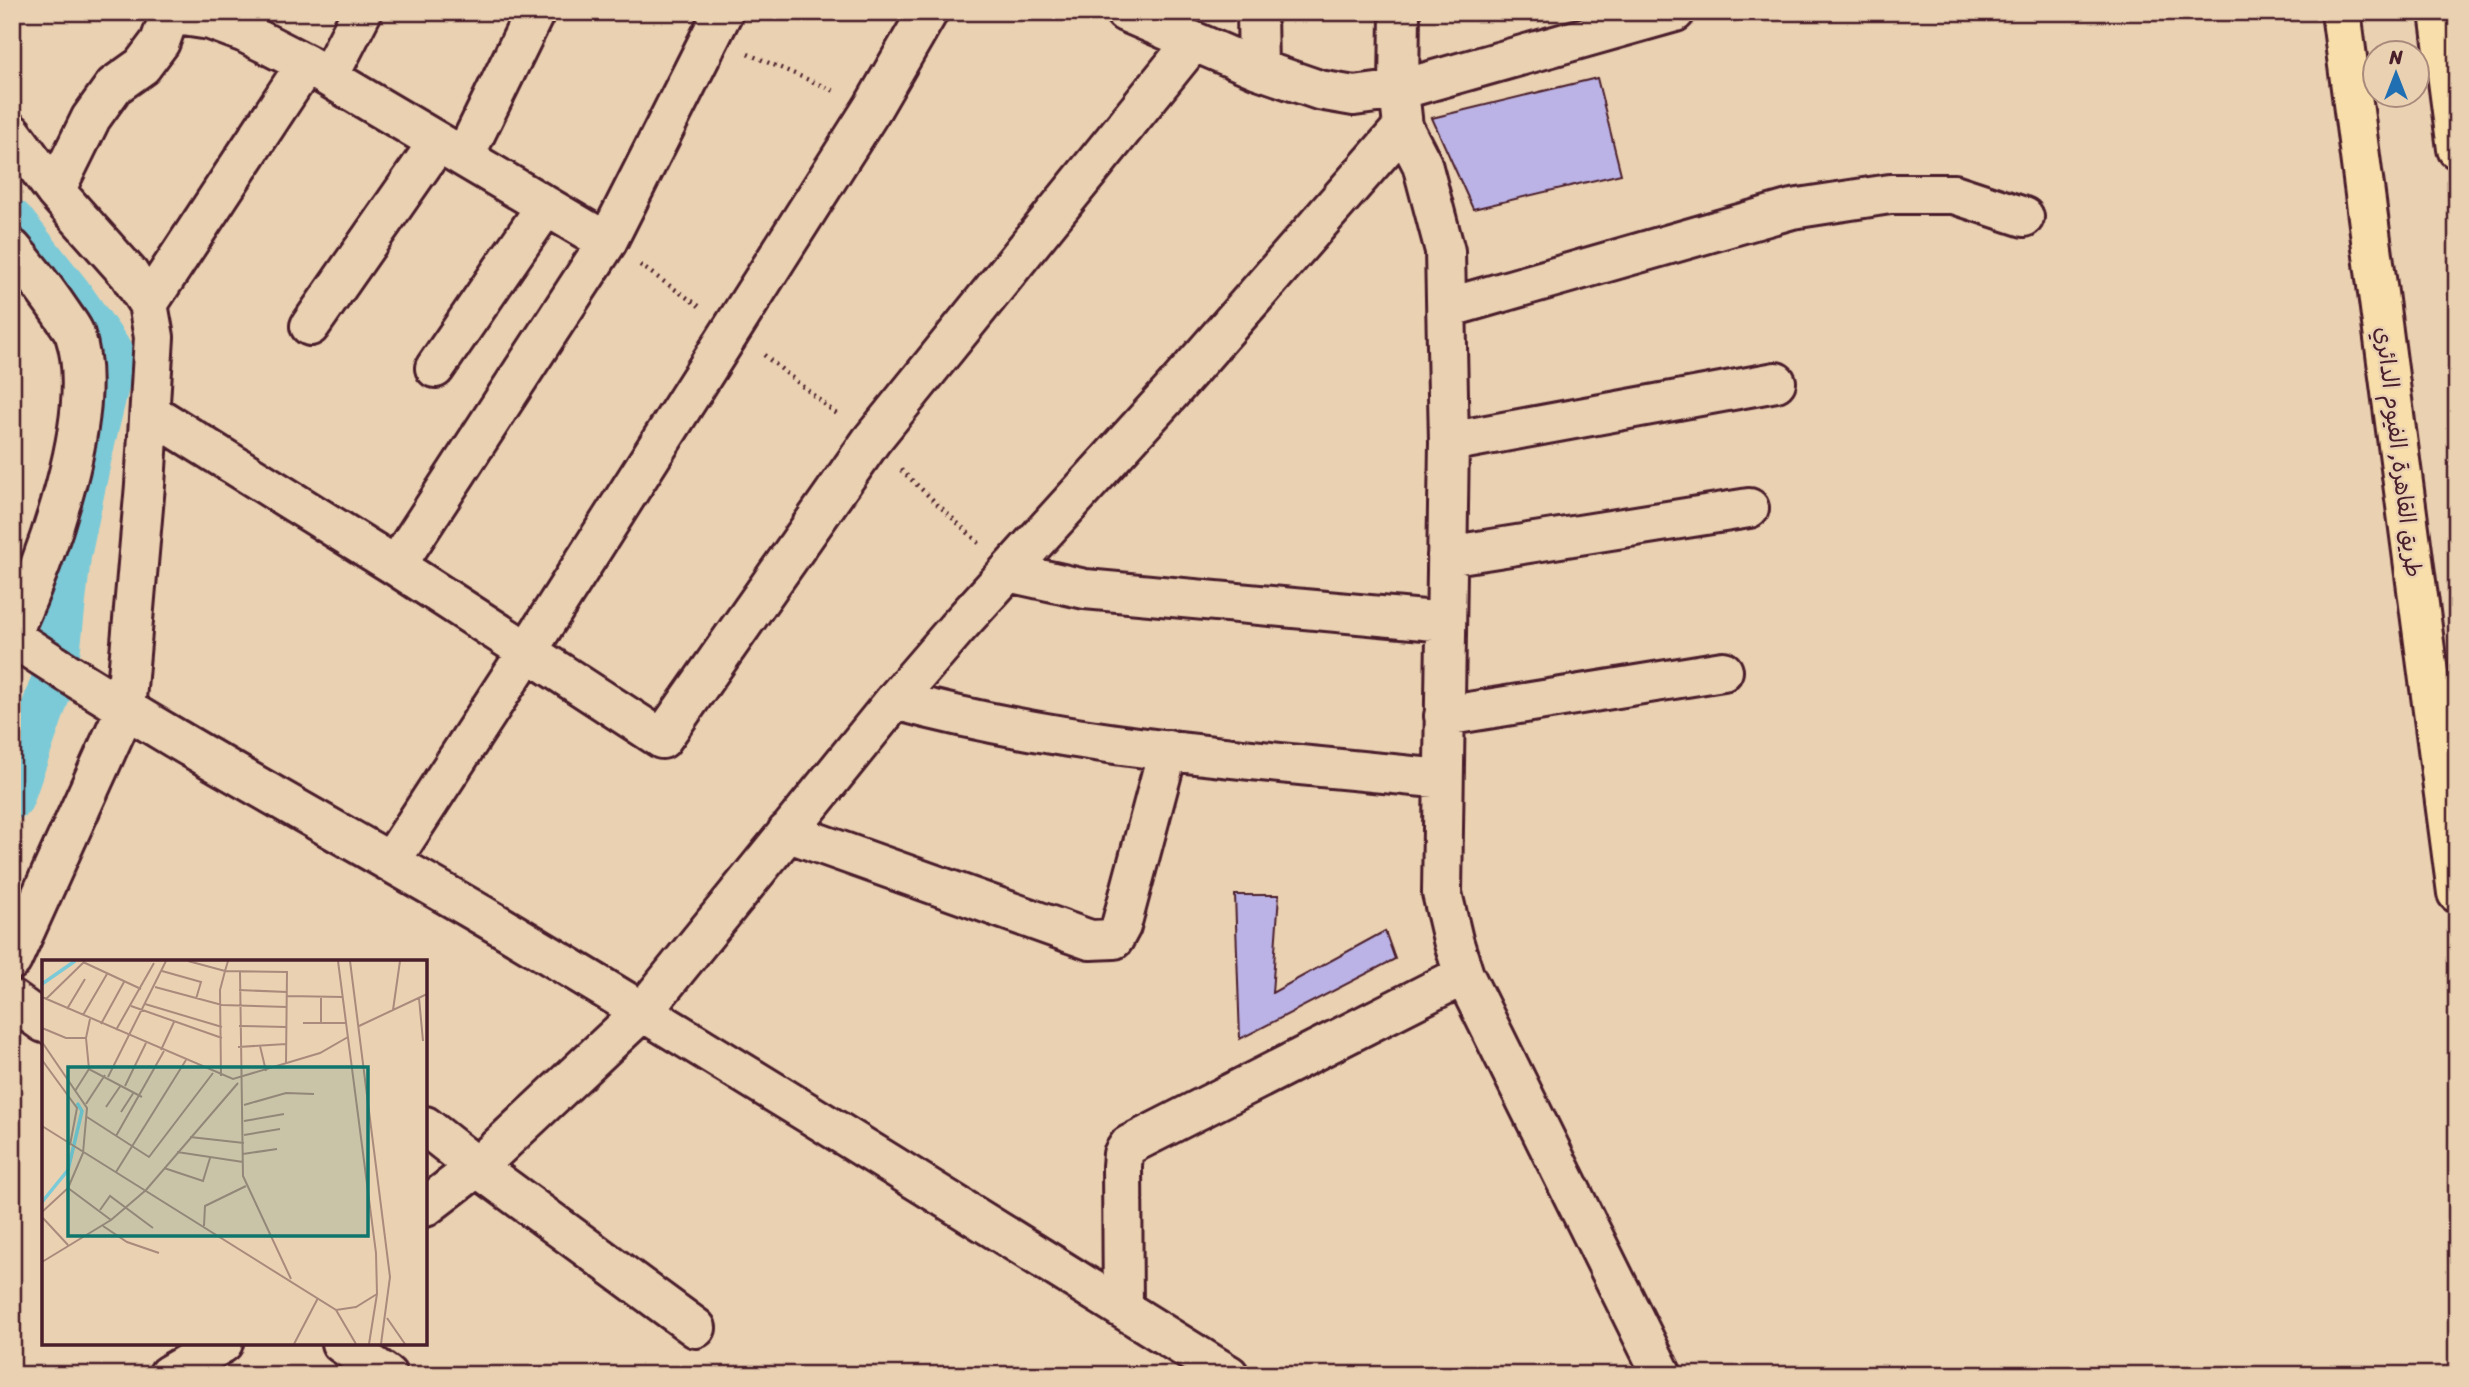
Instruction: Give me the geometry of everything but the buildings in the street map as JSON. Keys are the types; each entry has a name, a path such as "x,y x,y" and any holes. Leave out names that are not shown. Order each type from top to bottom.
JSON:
{"highway":[{"name":"طريق القاهرة, الفيوم الدائري","path":"2342,12 2446,729 2457,893"},
{"path":"2439,12 2457,149"}],"street":[{"path":"148,304 362,12"},
{"path":"310,326 451,149 535,12"},
{"path":"391,861 873,107 928,12"},
{"path":"1125,12 1258,69 1319,90 1354,96 1399,90 1627,19 1675,12"},
{"path":"1257,12 1258,69"},
{"path":"1400,12 1399,90 1403,127 1422,164 1445,251 1449,442 1442,893 1452,940 1464,975 1662,1375"},
{"path":"55,191 91,118 114,86 142,66 160,42 170,13 210,20 245,33 317,70 607,242"},
{"path":"396,566 607,242 717,25"},
{"path":"151,413 396,566 662,738 871,441 1193,43"},
{"path":"427,1205 477,1167 643,1011 895,700 1403,127"},
{"path":"12,133 55,191 129,274 148,304 154,337 151,413 113,702 12,960"},
{"path":"1447,308 1792,209 1891,194 1954,194 2024,217"},
{"path":"435,368 546,206"},
{"path":"12,249 47,291 75,334 81,368 81,406 54,527 34,584 20,641 113,702 391,861 643,1011 1229,1375"},
{"path":"1449,442 1776,382"},
{"path":"1447,556 1749,508"},
{"path":"1008,572 1085,589 1446,622"},
{"path":"1444,716 1723,671"},
{"path":"895,700 979,721 1054,734 1168,750 1443,779"},
{"path":"787,832 1090,940 1114,939 1121,926 1168,750"},
{"path":"1123,1309 1122,1154 1129,1145 1464,975"},
{"path":"12,1000 42,1022"},
{"path":"427,1128 696,1328"},
{"path":"168,1375 220,1345"},
{"path":"344,1345 387,1375"}],"path":[{"path":"717,25 873,107"},
{"path":"607,242 732,329 871,441 1008,572"}],"waterway":[{"path":"12,221 69,293 114,357 69,556 56,672 12,798"}]}
